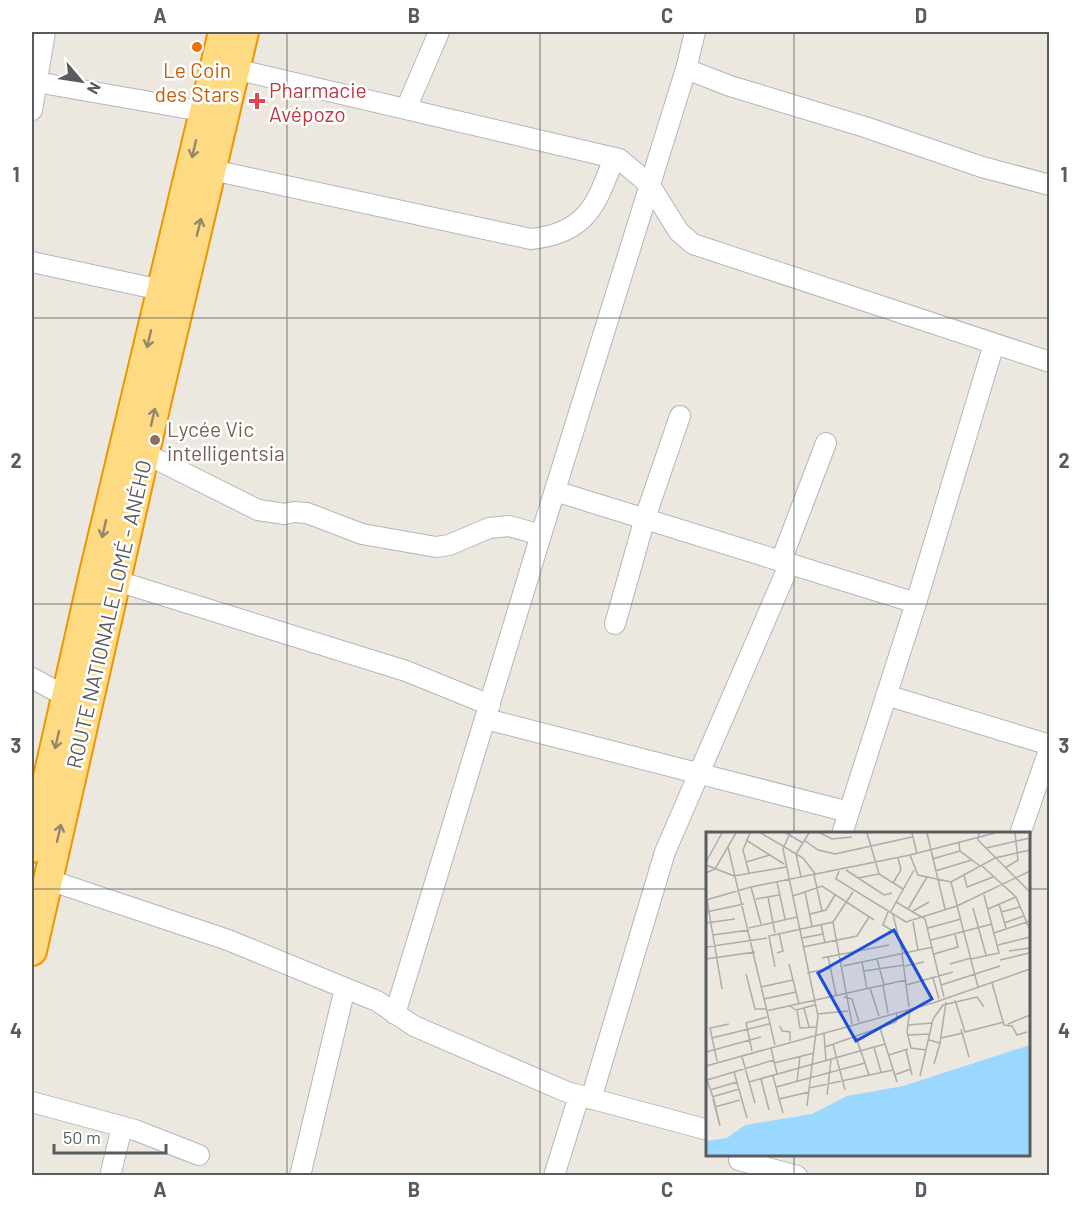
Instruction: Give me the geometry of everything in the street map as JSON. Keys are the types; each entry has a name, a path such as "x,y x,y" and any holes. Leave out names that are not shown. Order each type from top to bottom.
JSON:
{"highway":[{"name":"ROUTE NATIONALE LOMÉ - ANÉHO","path":"32,848 202,111 223,32"},
{"name":"ROUTE NATIONALE LOMÉ - ANÉHO","path":"32,951 144,453 244,32"}],"street":[{"path":"32,110 42,32"},
{"path":"406,109 439,32"},
{"path":"395,1014 686,69 695,32"},
{"path":"235,69 619,159 649,184 679,232 693,244 1050,362"},
{"path":"686,69 730,86 865,127 982,167 1050,185"},
{"path":"36,82 202,111"},
{"path":"212,170 531,239 551,237 576,226 598,200 614,158"},
{"path":"32,262 161,290"},
{"path":"843,832 916,603 994,344"},
{"path":"615,624 645,518 680,416"},
{"path":"554,1176 585,1098 665,852 786,562 825,443"},
{"path":"144,453 258,510 285,514 307,513 362,534 436,547 449,545 489,528 509,526 541,535"},
{"path":"555,491 916,603"},
{"path":"117,581 406,671 488,712 698,774 849,812"},
{"path":"32,678 67,697"},
{"path":"886,695 1050,746 1021,832"},
{"path":"49,880 228,940 377,1001 414,1026 585,1098 706,1129"},
{"path":"300,1176 345,988"},
{"path":"32,1102 135,1130 199,1155"},
{"path":"110,1176 122,1127"},
{"path":"738,1163 797,1176"}],"place":[{"name":"Le Coin des Stars","path":"197,47"},
{"name":"Pharmacie Avépozo","path":"257,101"},
{"name":"Lycée Vic intelligentsia","path":"155,440"}]}
